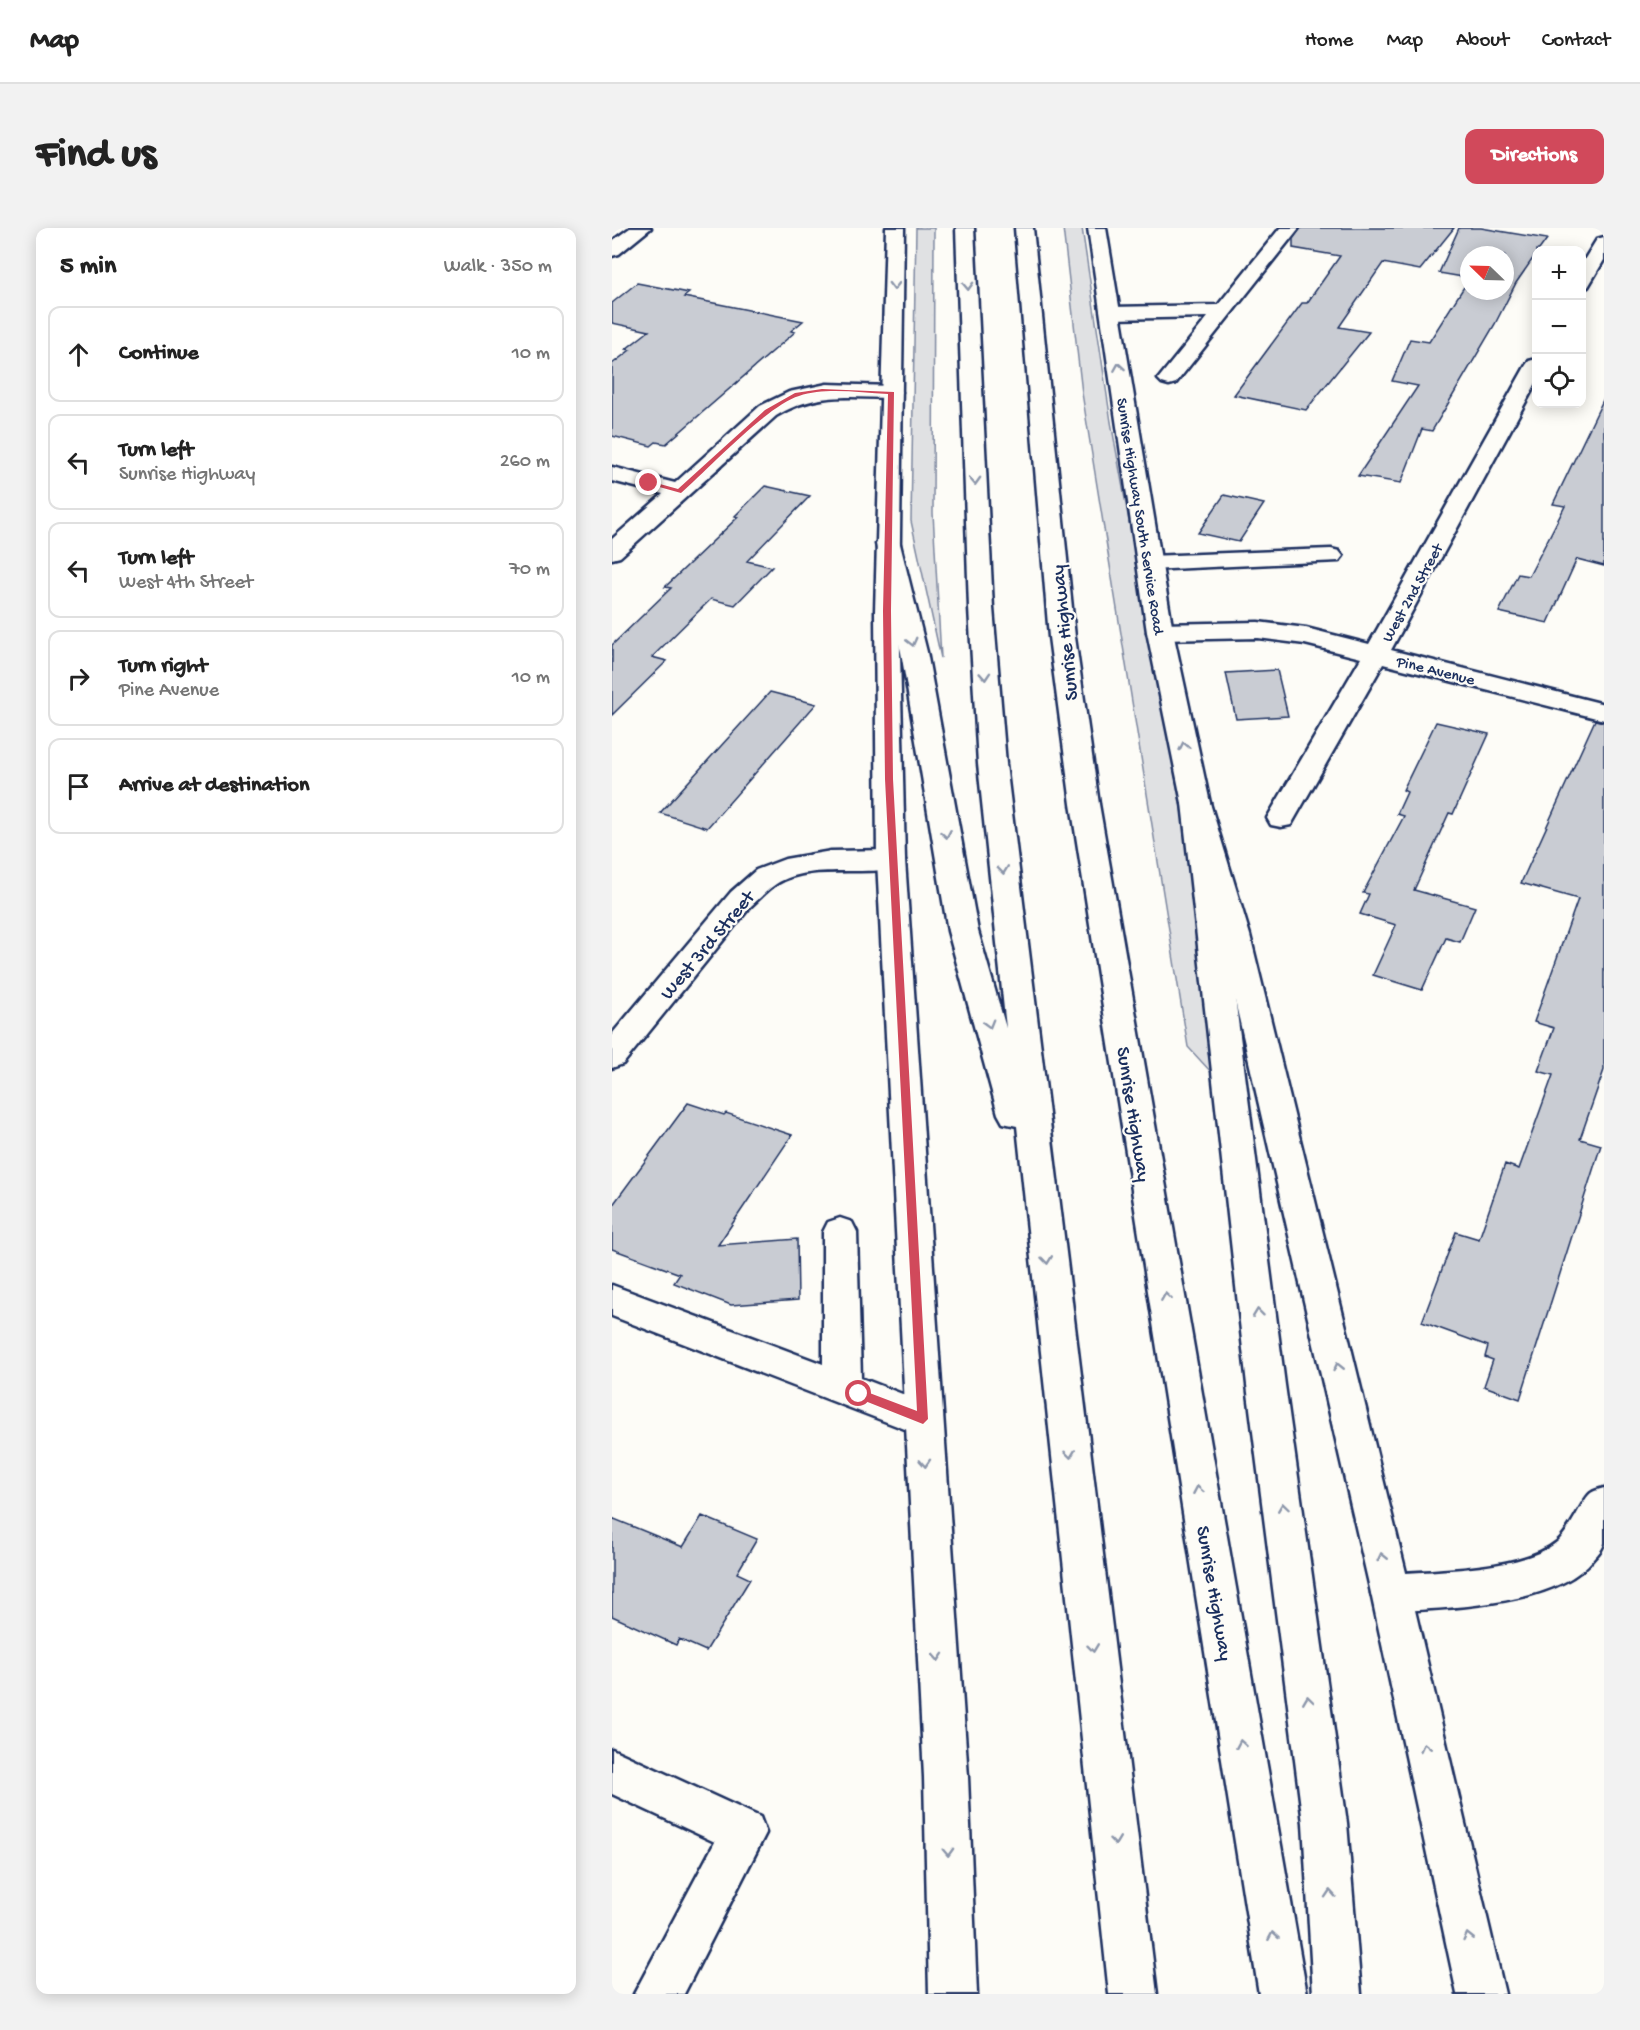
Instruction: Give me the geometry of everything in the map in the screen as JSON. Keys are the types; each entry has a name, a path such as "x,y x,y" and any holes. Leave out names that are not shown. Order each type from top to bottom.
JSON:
{"main road":[{"path":"612,250 642,228"},
{"path":"895,228 888,544 891,860 946,1777 953,1994"},
{"path":"965,228 985,681 1003,869 1040,1202 1133,1994"},
{"name":"Sunrise Highway","path":"1024,228 1062,637 1084,804 1283,1994"},
{"name":"Sunrise Highway South Service Road","path":"1097,228 1160,632 1196,803"},
{"path":"1169,379 1290,228"},
{"path":"1586,274 1604,243"},
{"path":"1111,313 1221,312"},
{"name":"West 2nd Street","path":"1281,818 1376,654 1532,371"},
{"path":"612,552 768,411 787,398 797,394 822,391 891,392"},
{"path":"612,474 679,491"},
{"path":"888,544 914,652 963,932 1040,1202"},
{"path":"1149,563 1331,556"},
{"name":"Pine Avenue","path":"1160,632 1275,632 1306,636 1604,712"},
{"path":"1196,803 1235,935 1391,1593 1481,1994"},
{"path":"1196,803 1266,1385 1325,1823 1337,1994"},
{"name":"West 3rd Street","path":"612,1056 741,899 766,877 785,869 831,861 891,860"},
{"path":"840,1232 842,1389"},
{"path":"612,1300 923,1419"},
{"path":"1391,1593 1508,1581 1541,1573 1570,1556 1588,1534 1604,1506"},
{"path":"612,1771 744,1833 658,1994"}],"shaded area":[{"path":"916,228 934,228 933,513 941,658 911,521"},
{"path":"1063,228 1082,228 1111,422 1200,913 1211,1072 1188,1047 1082,393"}],"building":[{"path":"1301,228 1454,228 1420,270 1383,263 1339,327 1369,332 1306,410 1234,395 1302,303 1307,303 1340,256 1293,248 1293,239"},
{"path":"1459,228 1481,228 1547,239 1542,246 1532,246 1532,260 1514,287 1514,246 1460,246 1460,276 1439,273"},
{"path":"637,283 689,293 684,297 803,321 791,331 795,332 666,444 656,442 651,446 612,436 612,364 630,350 626,349 649,331 612,323 612,303"},
{"path":"1460,293 1460,300 1507,300 1432,431 1422,429 1401,483 1358,476 1418,386 1392,381 1410,339 1429,342"},
{"path":"1604,398 1604,566 1577,559 1548,623 1499,612 1518,574 1529,576 1565,506 1553,504"},
{"path":"765,486 810,496 747,561 772,567 735,605 711,599 652,657 667,661 612,715 612,645 671,588 665,587 738,517 735,516"},
{"path":"1224,495 1264,504 1239,542 1198,533"},
{"path":"1277,670 1288,716 1236,719 1226,673"},
{"path":"770,692 816,704 707,828 660,813"},
{"path":"1595,720 1604,722 1604,1070 1580,1139 1601,1145 1520,1399 1484,1386 1493,1360 1485,1357 1488,1346 1422,1322 1456,1232 1479,1239 1505,1164 1519,1169 1553,1075 1538,1071 1554,1028 1534,1022 1578,899 1521,883"},
{"path":"1436,722 1489,734 1453,814 1449,813 1414,890 1475,907 1460,942 1446,938 1422,990 1373,975 1396,925 1360,914 1369,894 1363,893 1404,816 1397,814 1407,792 1403,790"},
{"path":"688,1103 792,1135 718,1245 797,1239 798,1300 731,1305 674,1283 680,1274 612,1249 612,1206"},
{"path":"702,1516 757,1539 737,1573 750,1579 706,1651 679,1639 676,1645 612,1616 612,1518 683,1547"}],"route":[{"path":"649,483 679,491 768,411 797,394 822,391 891,392 887,611 891,860 923,1419 859,1394"}]}
